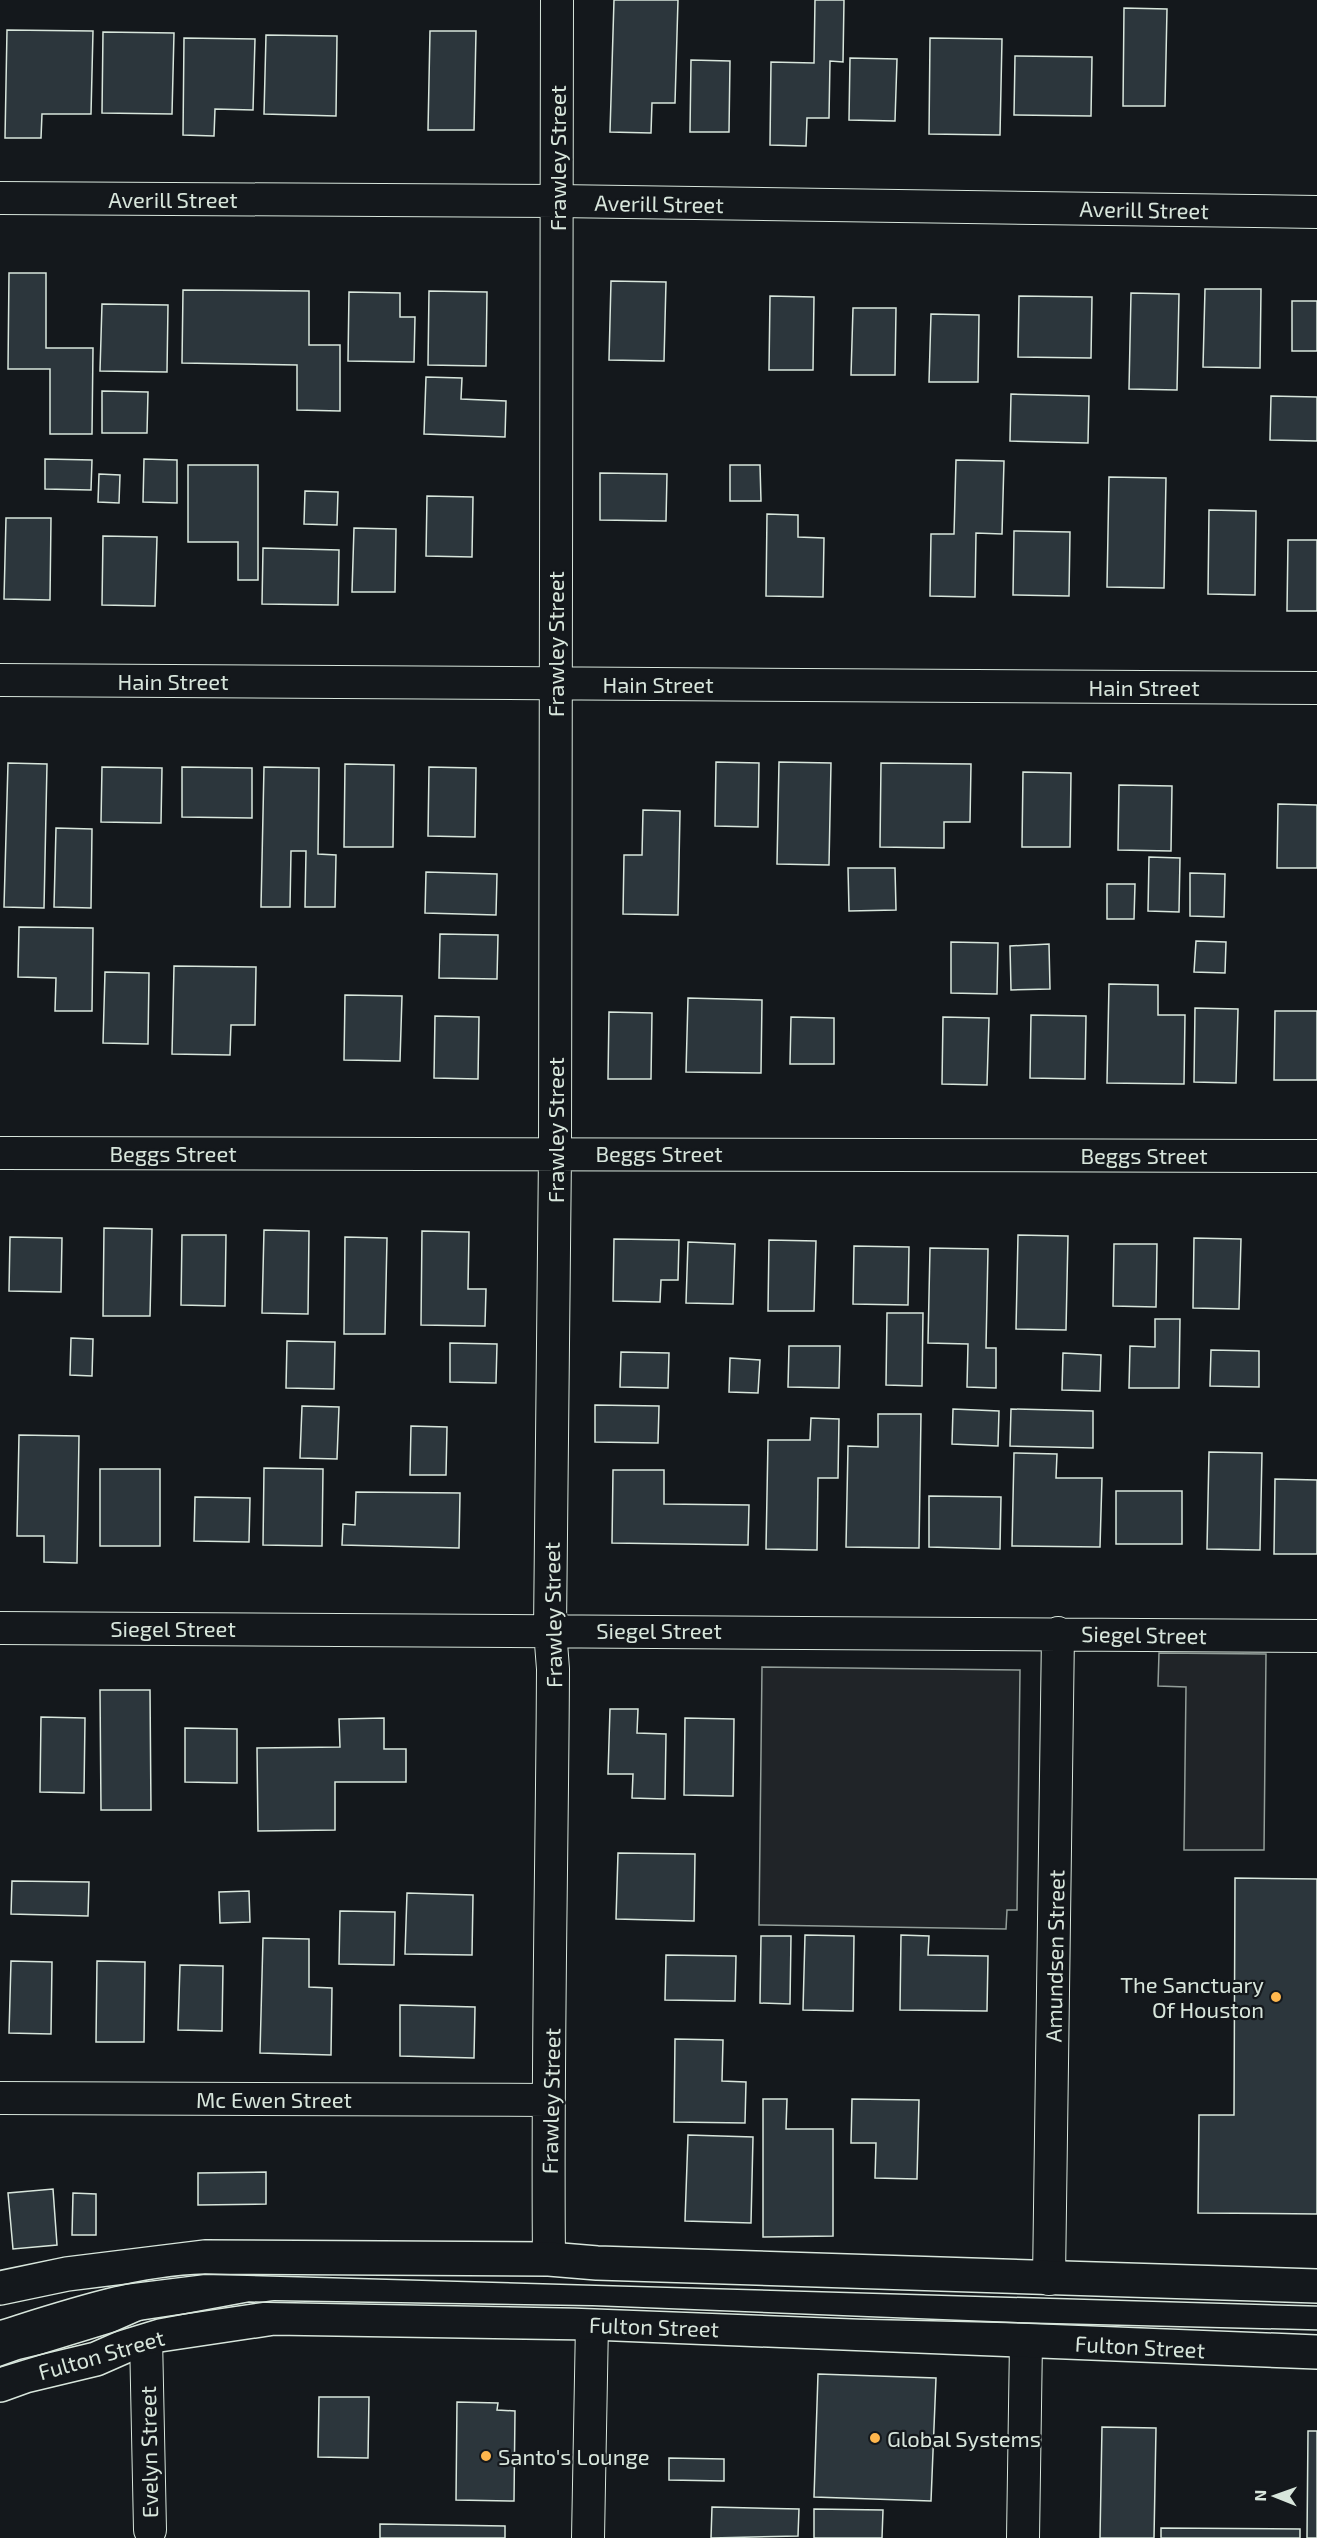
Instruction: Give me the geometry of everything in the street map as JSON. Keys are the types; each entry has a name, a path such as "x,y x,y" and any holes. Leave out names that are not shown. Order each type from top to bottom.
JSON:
{"main road":[{"path":"0,2288 67,2274 205,2257 549,2259 597,2263 1049,2279 1317,2286"},
{"name":"Fulton Street","path":"0,2385 25,2376 96,2359 146,2337 274,2318 592,2323 1317,2352"}],"street":[{"name":"Frawley Street","path":"549,2259 548,2100 551,2005 553,1680 550,1629 555,1153 557,0"},
{"name":"Averill Street","path":"0,198 557,201 1317,212"},
{"name":"Hain Street","path":"0,680 1317,688"},
{"name":"Beggs Street","path":"0,1153 1317,1156"},
{"name":"Siegel Street","path":"0,1628 550,1629 1317,1636"},
{"name":"Amundsen Street","path":"1049,2279 1058,1633"},
{"name":"Mc Ewen Street","path":"0,2098 548,2100"},
{"path":"588,2538 592,2323"},
{"name":"Evelyn Street","path":"146,2337 150,2530"},
{"path":"1023,2538 1026,2341"}],"shaded area":[{"path":"1159,1653 1266,1654 1264,1850 1184,1850 1186,1687 1158,1686"},
{"path":"762,1667 1020,1670 1017,1910 1007,1910 1006,1929 759,1925"}],"building":[{"path":"614,0 678,0 675,103 652,103 651,133 610,132"},
{"path":"815,0 844,0 843,62 830,61 829,118 807,118 806,146 770,145 771,62 814,63"},
{"path":"1124,8 1167,9 1165,106 1123,106"},
{"path":"7,30 93,31 91,114 42,114 41,138 5,138"},
{"path":"430,31 476,31 474,130 428,130"},
{"path":"103,32 174,33 172,114 102,113"},
{"path":"266,35 337,36 336,116 264,114"},
{"path":"184,38 255,39 253,110 215,109 214,136 183,135"},
{"path":"930,38 1002,39 1000,135 929,134"},
{"path":"1015,56 1092,57 1091,116 1014,115"},
{"path":"850,58 897,59 895,121 849,120"},
{"path":"691,60 730,61 729,132 690,132"},
{"path":"9,273 46,273 46,348 93,348 92,434 50,434 50,369 8,369"},
{"path":"611,281 666,282 664,361 609,360"},
{"path":"1205,289 1261,289 1260,368 1203,367"},
{"path":"183,290 309,291 309,345 340,345 340,411 297,410 297,365 182,363"},
{"path":"429,291 487,292 486,366 428,365"},
{"path":"349,292 400,293 400,317 415,317 414,362 348,361"},
{"path":"1131,293 1179,294 1177,390 1129,389"},
{"path":"770,296 814,297 813,370 769,370"},
{"path":"1019,296 1092,297 1091,358 1018,357"},
{"path":"1292,301 1317,301 1317,351 1292,351"},
{"path":"102,304 168,305 167,372 100,371"},
{"path":"853,308 896,308 895,375 851,375"},
{"path":"931,314 979,315 978,382 929,382"},
{"path":"426,377 462,378 461,399 506,401 505,437 424,434"},
{"path":"102,391 148,392 147,433 102,433"},
{"path":"1011,394 1089,396 1088,443 1010,441"},
{"path":"1271,396 1317,397 1317,441 1270,440"},
{"path":"45,459 92,460 91,490 45,489"},
{"path":"144,459 177,460 177,503 143,502"},
{"path":"956,460 1004,461 1002,534 976,533 975,597 930,596 931,534 954,534"},
{"path":"188,465 258,465 258,580 238,580 238,542 188,542"},
{"path":"730,465 760,465 761,501 730,501"},
{"path":"600,473 667,474 666,521 600,520"},
{"path":"99,474 120,475 119,503 98,502"},
{"path":"1109,477 1166,478 1164,588 1107,587"},
{"path":"305,491 338,492 337,525 304,524"},
{"path":"427,496 473,497 472,557 426,556"},
{"path":"1209,510 1256,511 1255,595 1208,594"},
{"path":"767,514 798,515 798,537 824,538 823,597 766,596"},
{"path":"6,518 51,518 50,600 4,599"},
{"path":"354,528 396,529 395,592 352,592"},
{"path":"1014,531 1070,532 1069,596 1013,595"},
{"path":"103,536 157,537 155,606 102,605"},
{"path":"1288,540 1317,540 1317,611 1287,611"},
{"path":"263,548 339,550 338,605 262,604"},
{"path":"716,762 759,763 758,827 715,826"},
{"path":"779,762 831,763 829,865 777,864"},
{"path":"8,763 47,764 44,908 4,907"},
{"path":"881,763 971,764 970,822 944,822 944,848 880,847"},
{"path":"345,764 394,765 393,847 344,847"},
{"path":"102,767 162,768 161,823 101,822"},
{"path":"182,767 252,768 252,818 182,817"},
{"path":"264,767 319,768 318,854 336,855 335,907 305,907 306,851 291,851 290,907 261,907"},
{"path":"429,767 476,768 475,837 428,836"},
{"path":"1023,772 1071,773 1070,847 1022,847"},
{"path":"1119,785 1172,786 1171,851 1118,850"},
{"path":"1278,804 1317,805 1317,868 1277,868"},
{"path":"643,810 680,811 678,915 623,914 624,855 642,855"},
{"path":"56,828 92,829 91,908 54,907"},
{"path":"1149,857 1180,858 1179,912 1148,911"},
{"path":"848,868 895,868 896,910 849,911"},
{"path":"426,872 497,874 496,915 425,913"},
{"path":"1190,873 1225,874 1224,917 1190,916"},
{"path":"1107,884 1135,884 1134,919 1107,919"},
{"path":"19,927 93,928 92,1011 55,1011 56,978 18,977"},
{"path":"440,934 498,935 497,979 439,978"},
{"path":"1196,941 1226,942 1225,973 1194,972"},
{"path":"951,942 998,943 997,994 951,993"},
{"path":"1049,944 1050,989 1011,990 1010,946"},
{"path":"174,966 256,967 255,1025 231,1025 230,1055 172,1054"},
{"path":"105,972 149,973 148,1044 103,1043"},
{"path":"1109,984 1158,985 1158,1015 1185,1015 1184,1084 1107,1083"},
{"path":"345,995 402,996 400,1061 344,1060"},
{"path":"688,998 762,1000 761,1073 686,1072"},
{"path":"1195,1008 1238,1009 1236,1083 1194,1082"},
{"path":"1275,1011 1317,1011 1317,1080 1274,1080"},
{"path":"609,1012 652,1013 651,1079 608,1079"},
{"path":"1031,1015 1086,1016 1085,1079 1030,1078"},
{"path":"435,1016 479,1017 478,1079 434,1078"},
{"path":"791,1017 834,1018 834,1064 790,1064"},
{"path":"943,1017 989,1018 987,1085 942,1084"},
{"path":"104,1228 152,1229 150,1316 103,1316"},
{"path":"264,1230 309,1231 308,1314 262,1313"},
{"path":"422,1231 469,1232 468,1289 486,1289 485,1326 421,1325"},
{"path":"182,1235 226,1235 225,1306 181,1305"},
{"path":"1018,1235 1068,1236 1066,1330 1016,1329"},
{"path":"10,1237 62,1238 61,1292 9,1291"},
{"path":"345,1237 387,1238 385,1334 344,1334"},
{"path":"1194,1238 1241,1239 1239,1309 1193,1308"},
{"path":"614,1239 679,1240 678,1280 661,1280 660,1302 613,1301"},
{"path":"769,1240 816,1241 814,1311 768,1311"},
{"path":"688,1242 735,1244 733,1304 686,1303"},
{"path":"1114,1244 1157,1244 1156,1307 1113,1306"},
{"path":"854,1246 909,1247 908,1305 853,1304"},
{"path":"930,1248 988,1249 986,1348 996,1348 996,1388 967,1387 968,1344 928,1343"},
{"path":"887,1313 923,1313 922,1386 886,1385"},
{"path":"1155,1319 1180,1319 1179,1388 1129,1388 1130,1346 1155,1347"},
{"path":"71,1338 93,1339 92,1376 70,1375"},
{"path":"287,1341 335,1342 334,1389 286,1388"},
{"path":"450,1343 497,1344 496,1383 450,1382"},
{"path":"789,1346 840,1346 839,1388 788,1387"},
{"path":"1211,1350 1259,1351 1259,1387 1210,1386"},
{"path":"621,1352 669,1353 668,1388 620,1387"},
{"path":"1063,1353 1101,1355 1100,1391 1062,1390"},
{"path":"730,1358 760,1360 758,1393 729,1392"},
{"path":"595,1405 659,1406 658,1443 595,1442"},
{"path":"302,1406 339,1407 337,1459 300,1458"},
{"path":"953,1409 999,1411 998,1446 952,1444"},
{"path":"1011,1409 1093,1411 1093,1448 1010,1446"},
{"path":"878,1414 921,1414 919,1548 846,1547 848,1446 878,1447"},
{"path":"811,1418 839,1419 838,1478 818,1478 817,1550 766,1549 768,1440 810,1440"},
{"path":"411,1426 447,1427 446,1475 410,1475"},
{"path":"19,1435 79,1436 77,1563 44,1562 44,1536 17,1536"},
{"path":"1209,1452 1262,1453 1260,1550 1207,1549"},
{"path":"1014,1453 1057,1454 1056,1478 1102,1478 1100,1547 1012,1546"},
{"path":"264,1468 323,1469 322,1546 263,1545"},
{"path":"100,1469 160,1469 160,1546 100,1546"},
{"path":"613,1470 664,1470 664,1504 749,1505 748,1545 612,1543"},
{"path":"1275,1479 1317,1480 1317,1554 1274,1554"},
{"path":"1116,1491 1182,1491 1182,1544 1116,1544"},
{"path":"356,1492 460,1493 459,1548 342,1545 343,1524 355,1525"},
{"path":"929,1496 1001,1497 1000,1549 929,1547"},
{"path":"195,1497 250,1498 249,1542 194,1541"},
{"path":"100,1690 150,1690 151,1810 101,1810"},
{"path":"610,1709 638,1709 637,1733 666,1734 665,1799 632,1798 633,1774 608,1774"},
{"path":"41,1717 85,1718 84,1793 40,1792"},
{"path":"384,1718 384,1749 406,1749 406,1782 335,1782 335,1830 258,1831 257,1748 340,1747 339,1719"},
{"path":"685,1718 734,1719 733,1796 684,1795"},
{"path":"185,1728 237,1729 237,1783 185,1782"},
{"path":"618,1853 695,1854 694,1921 616,1919"},
{"name":"The Sanctuary Of Houston","path":"1235,1878 1317,1879 1317,2214 1198,2213 1199,2115 1234,2115"},
{"path":"12,1881 89,1882 88,1916 11,1914"},
{"path":"249,1891 250,1922 220,1923 219,1892"},
{"path":"407,1893 473,1895 472,1955 405,1954"},
{"path":"340,1911 395,1912 394,1965 339,1964"},
{"path":"805,1935 854,1936 853,2011 803,2010"},
{"path":"901,1935 929,1936 928,1955 988,1956 987,2011 900,2010"},
{"path":"761,1936 791,1936 790,2004 760,2003"},
{"path":"263,1938 309,1939 309,1987 332,1988 331,2055 260,2053"},
{"path":"666,1955 736,1956 735,2001 665,2000"},
{"path":"11,1961 52,1962 51,2034 9,2033"},
{"path":"97,1961 145,1962 144,2042 96,2042"},
{"path":"180,1965 223,1966 222,2031 178,2030"},
{"path":"400,2005 475,2007 474,2058 400,2056"},
{"path":"675,2039 723,2040 722,2081 746,2082 745,2123 674,2122"},
{"path":"763,2099 787,2099 786,2129 833,2129 833,2236 763,2237"},
{"path":"852,2099 919,2100 917,2179 875,2178 876,2143 851,2143"},
{"path":"688,2135 753,2137 751,2223 685,2221"},
{"path":"266,2172 266,2204 198,2205 198,2173"},
{"path":"53,2189 57,2245 13,2249 8,2193"},
{"path":"73,2193 96,2194 96,2235 72,2235"},
{"name":"Global Systems","path":"818,2374 936,2378 931,2501 814,2497"},
{"path":"319,2397 369,2397 368,2458 318,2457"},
{"name":"Santo's Lounge","path":"457,2402 498,2403 497,2410 515,2411 514,2501 456,2500"},
{"path":"1102,2427 1156,2428 1154,2538 1100,2538"},
{"path":"1308,2431 1317,2431 1317,2538 1307,2538"},
{"path":"669,2458 724,2459 724,2481 669,2480"},
{"path":"712,2507 799,2509 798,2536 711,2538"},
{"path":"814,2509 883,2510 882,2538 814,2538"},
{"path":"380,2524 505,2526 505,2538 380,2538"},
{"path":"1161,2528 1300,2529 1300,2538 1161,2538"}],"tram line":[{"path":"0,2320 127,2284 205,2274 1317,2306"},
{"path":"0,2367 157,2319 249,2302 575,2308 859,2319 1317,2330"}],"place":[{"name":"The Sanctuary Of Houston","path":"1276,1997"},
{"name":"Global Systems","path":"875,2438"},
{"name":"Santo's Lounge","path":"486,2456"}]}
